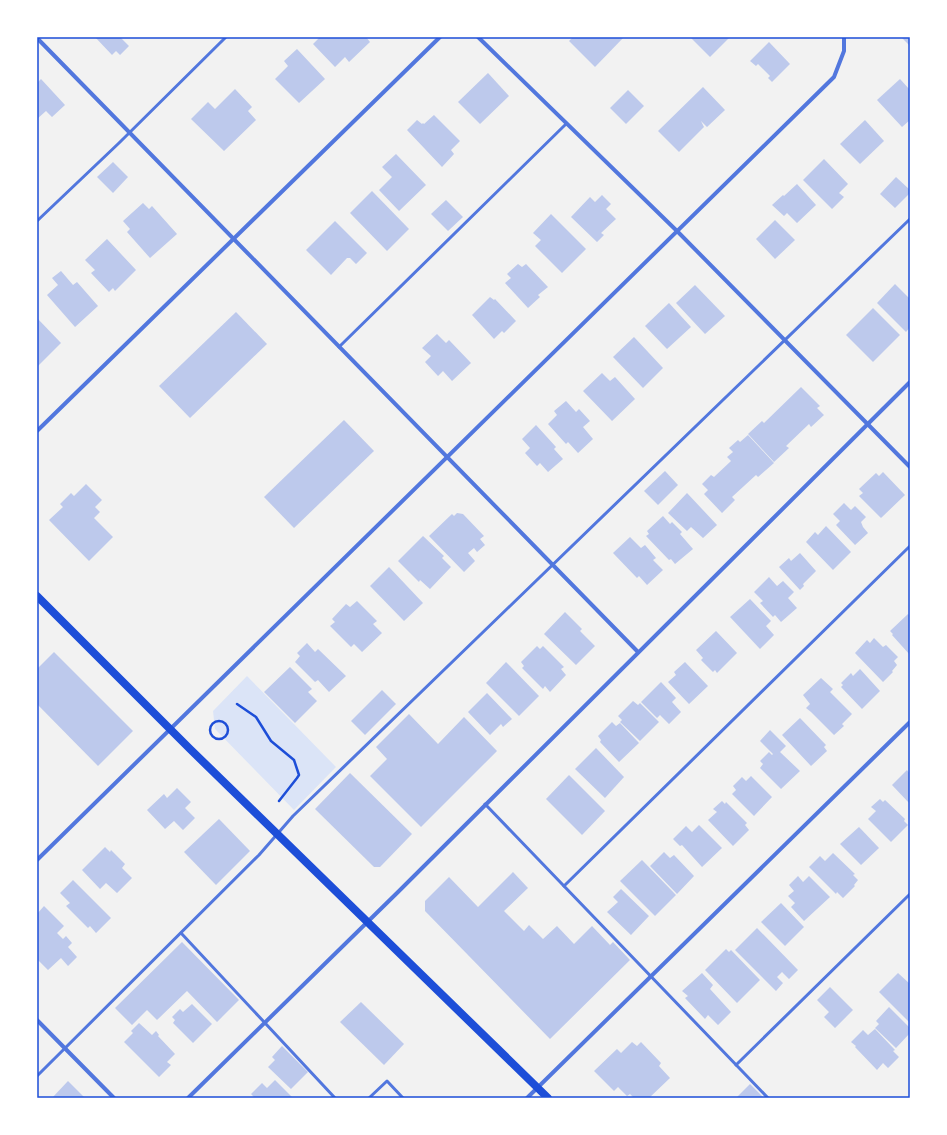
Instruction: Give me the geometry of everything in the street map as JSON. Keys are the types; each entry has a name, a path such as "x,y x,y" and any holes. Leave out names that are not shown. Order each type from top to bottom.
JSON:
{"main road":[{"path":"37,596 170,730 548,1098"}],"street":[{"path":"37,431 440,37"},
{"path":"478,37 678,232 910,467"},
{"path":"37,860 678,232 834,77 844,51 844,37"},
{"path":"37,38 638,652"},
{"path":"188,1098 910,382"},
{"path":"526,1098 910,722"},
{"path":"37,1020 114,1098"}],"lane":[{"path":"37,221 226,37"},
{"path":"339,347 566,124"},
{"path":"37,1076 278,835 293,816 910,219"},
{"path":"564,886 910,546"},
{"path":"486,804 768,1098"},
{"path":"736,1065 910,894"},
{"path":"181,933 335,1098"},
{"path":"369,1098 387,1081 402,1098"}],"path":[{"path":"237,704 256,716 271,741 294,760 299,775 279,801"},
{"path":"220,720 226,723 227,726 228,732 224,738 218,739 210,735 209,729 211,723 214,721 220,720"}],"shaded area":[{"path":"247,676 336,767 294,810 215,729 213,711"}],"building":[{"path":"95,37 120,37 129,46 120,55 116,51 112,55"},
{"path":"320,37 366,37 370,42 349,62 345,57 335,67 313,44"},
{"path":"573,37 624,37 595,67 569,41"},
{"path":"730,37 710,57 691,38"},
{"path":"901,37 910,37 910,46"},
{"path":"769,42 790,64 772,82 768,78 770,76 758,64 756,66 750,61"},
{"path":"297,49 325,79 299,103 275,79 288,66 284,61"},
{"path":"488,73 509,96 480,124 458,102"},
{"path":"41,79 65,105 52,117 46,111 37,119 37,83"},
{"path":"900,79 910,90 910,120 902,127 877,100"},
{"path":"703,87 725,110 707,127 701,121 704,127 679,152 658,131"},
{"path":"235,89 252,107 248,111 256,120 224,151 191,119 208,102 215,109"},
{"path":"628,90 644,106 626,124 610,108"},
{"path":"434,115 460,141 451,150 454,154 442,167 407,130 417,120 424,124"},
{"path":"865,120 884,141 860,164 840,144"},
{"path":"396,154 426,185 399,211 379,190 392,177 382,167"},
{"path":"824,159 848,184 839,193 844,197 832,209 803,180"},
{"path":"113,162 128,177 113,193 97,177"},
{"path":"896,177 910,190 910,193 895,208 880,194"},
{"path":"797,184 816,205 797,223 787,213 784,216 772,205"},
{"path":"372,191 409,229 387,251 350,213"},
{"path":"602,195 611,204 606,209 616,219 601,233 604,235 597,242 571,217 590,197 595,202"},
{"path":"446,200 463,217 448,231 431,214"},
{"path":"143,203 149,209 152,206 177,234 150,258 127,232 130,229 123,221"},
{"path":"551,214 586,249 562,273 535,246 541,240 533,233"},
{"path":"775,220 795,240 775,259 756,239"},
{"path":"335,221 367,253 356,264 350,258 347,258 331,275 306,250"},
{"path":"107,239 136,270 115,291 113,288 109,292 91,273 95,270 85,260"},
{"path":"518,264 522,267 526,264 548,287 538,295 540,297 528,308 505,283 511,278 507,274"},
{"path":"61,271 73,285 77,282 98,306 75,327 47,295 58,285 52,278"},
{"path":"895,284 910,299 910,327 906,332 877,303"},
{"path":"695,285 725,316 705,334 676,303"},
{"path":"490,297 494,300 495,299 516,321 504,333 502,331 494,339 472,315"},
{"path":"669,303 691,327 667,349 645,326"},
{"path":"873,308 900,335 873,362 846,335"},
{"path":"236,312 267,344 190,418 159,386"},
{"path":"37,318 61,343 37,367"},
{"path":"437,334 446,343 449,340 471,363 452,381 443,371 438,376 425,362 431,356 422,348"},
{"path":"634,337 663,368 643,388 613,357"},
{"path":"602,373 610,381 615,377 635,399 612,421 583,391"},
{"path":"801,387 820,406 817,408 824,415 811,427 809,424 786,446 789,448 774,462 748,434 762,421 764,423"},
{"path":"566,401 576,412 579,409 590,421 583,427 593,439 578,453 568,442 566,444 548,424 557,415 554,411"},
{"path":"344,420 374,451 294,528 264,497"},
{"path":"536,425 556,447 554,449 563,459 548,472 540,463 537,466 525,453 530,448 522,439"},
{"path":"748,435 774,463 758,477 756,475 732,497 735,500 722,513 704,494 708,490 702,484 711,475 714,477 731,461 727,457 733,452 729,448 738,440 740,442"},
{"path":"665,471 678,485 658,505 644,491"},
{"path":"883,472 905,495 881,518 859,496 863,493 859,489 876,473 879,476"},
{"path":"86,484 102,500 95,507 100,512 94,518 113,537 89,561 49,520 63,507 60,504 71,493 74,496"},
{"path":"687,493 717,525 703,538 691,527 687,531 668,513"},
{"path":"844,503 851,510 855,506 866,517 861,522 868,533 855,545 836,525 840,521 833,514"},
{"path":"457,513 463,514 484,536 480,539 485,545 477,552 474,548 468,553 475,561 464,572 429,536 452,514 454,516"},
{"path":"663,516 670,524 672,522 682,532 680,534 693,549 675,564 671,559 669,560 646,536 649,534 647,531"},
{"path":"826,526 851,552 833,570 806,542 815,532 818,535"},
{"path":"423,536 444,556 442,558 451,567 430,589 420,580 419,582 398,561"},
{"path":"630,537 641,548 645,545 656,558 653,560 663,570 647,585 639,576 637,578 613,553"},
{"path":"800,553 816,571 803,584 804,586 800,590 779,567 789,558 791,561"},
{"path":"389,567 423,603 404,621 370,586"},
{"path":"769,577 777,586 783,581 794,592 788,598 797,608 781,622 775,615 773,617 760,603 763,601 754,592"},
{"path":"750,599 771,621 766,626 774,635 760,649 730,617"},
{"path":"357,601 377,621 373,624 382,633 362,652 354,644 351,647 330,626 335,622 332,619 346,604 350,607"},
{"path":"565,612 582,629 580,631 595,646 576,665 544,634"},
{"path":"908,614 910,616 910,655 890,631"},
{"path":"716,631 737,653 717,673 715,670 713,672 701,660 703,658 696,650"},
{"path":"874,638 883,647 886,645 898,657 894,661 897,665 892,671 893,672 883,682 855,653 867,640 870,643"},
{"path":"307,643 315,652 318,649 346,676 329,692 318,680 315,682 295,662 300,656 297,653"},
{"path":"537,646 540,649 543,646 564,667 561,669 566,675 550,692 545,686 543,689 522,668 524,666 521,662"},
{"path":"54,652 133,731 98,766 37,704 37,669"},
{"path":"506,662 539,696 519,716 486,683"},
{"path":"685,662 708,686 689,704 668,682 676,675 674,672"},
{"path":"290,667 312,689 308,692 317,701 295,723 264,692"},
{"path":"860,669 880,691 862,709 841,687 843,685 841,683 851,673 853,676"},
{"path":"821,678 833,689 830,692 852,714 842,724 844,726 834,735 806,708 810,704 803,695"},
{"path":"661,682 676,698 672,702 681,712 669,724 660,715 657,718 641,702"},
{"path":"382,690 396,704 365,735 351,721"},
{"path":"487,693 512,719 503,727 501,724 490,735 468,712"},
{"path":"633,701 638,705 640,703 659,722 640,741 620,722 622,720 618,716"},
{"path":"409,714 438,744 464,717 497,751 421,827 370,776 387,759 376,747"},
{"path":"800,718 826,745 824,747 827,751 811,766 782,735"},
{"path":"612,722 616,726 620,723 639,743 619,762 600,742 601,740 598,736"},
{"path":"770,730 786,746 780,752 800,771 781,789 760,768 763,764 760,761 769,752 772,755 773,754 760,741"},
{"path":"596,748 624,777 605,798 575,769"},
{"path":"907,770 910,774 910,804 892,785"},
{"path":"350,773 412,834 380,867 374,867 315,809"},
{"path":"569,775 605,811 582,835 546,799"},
{"path":"751,776 772,797 754,816 732,794 736,790 733,786 742,777 746,781"},
{"path":"177,788 191,802 185,808 195,818 183,830 174,821 165,829 147,810 164,794 167,798"},
{"path":"880,799 883,802 885,800 905,819 904,821 908,825 891,842 868,819 876,811 871,807"},
{"path":"722,801 725,804 726,802 747,823 745,825 749,830 733,846 708,820 717,812 713,809"},
{"path":"219,819 250,851 216,885 184,852"},
{"path":"699,825 722,848 702,867 682,845 680,846 673,839 686,826 692,832"},
{"path":"859,827 879,848 861,865 840,844"},
{"path":"105,847 110,852 111,850 125,864 122,868 132,878 117,893 106,883 100,889 82,870"},
{"path":"664,852 670,858 674,855 694,876 677,894 650,866"},
{"path":"833,853 855,874 853,875 858,880 854,885 855,886 843,898 837,892 836,894 809,867 820,856 825,861"},
{"path":"642,860 676,895 655,916 620,881"},
{"path":"513,872 528,888 504,911 524,931 529,925 543,939 557,926 574,944 592,926 610,945 613,942 630,960 550,1039 425,911 425,901 449,877 478,907"},
{"path":"798,876 803,882 809,876 830,897 804,921 791,907 795,903 788,896 794,891 789,885"},
{"path":"73,880 111,918 96,933 90,926 88,928 66,906 70,903 60,893"},
{"path":"621,889 649,916 631,935 607,912 618,902 613,897"},
{"path":"781,903 804,927 785,946 761,922"},
{"path":"44,906 64,926 57,933 63,939 66,936 72,943 68,947 77,957 68,966 61,958 48,970 37,959 37,914"},
{"path":"757,928 798,970 789,979 782,972 777,977 783,983 776,991 735,950"},
{"path":"182,942 239,1000 217,1022 187,991 157,1020 147,1010 132,1025 115,1008"},
{"path":"726,949 729,952 731,950 760,980 737,1003 705,970"},
{"path":"702,973 713,985 710,989 731,1012 718,1025 708,1015 705,1019 685,998 688,996 682,991"},
{"path":"898,973 910,984 910,1023 879,992"},
{"path":"830,987 853,1010 835,1028 824,1017 829,1012 817,1000"},
{"path":"361,1002 404,1044 384,1065 340,1022"},
{"path":"192,1004 212,1024 193,1043 173,1023 175,1020 172,1017 180,1009 183,1012"},
{"path":"889,1007 910,1028 910,1033 896,1048 875,1028 879,1024 876,1021"},
{"path":"139,1023 152,1035 156,1031 159,1035 158,1036 175,1054 167,1062 171,1065 159,1077 124,1042 133,1033 131,1031"},
{"path":"875,1029 895,1050 893,1051 899,1057 888,1068 883,1063 877,1070 851,1042 863,1030 868,1035"},
{"path":"632,1042 637,1046 641,1042 661,1063 659,1066 670,1078 649,1098 634,1098 630,1094 627,1096 618,1087 614,1091 594,1071 617,1049 621,1053"},
{"path":"282,1046 308,1072 291,1089 268,1067 275,1060 272,1057"},
{"path":"275,1080 293,1098 253,1098 254,1097 251,1094 262,1083 267,1088"},
{"path":"68,1081 85,1098 52,1098"},
{"path":"750,1084 764,1098 736,1098"}]}
